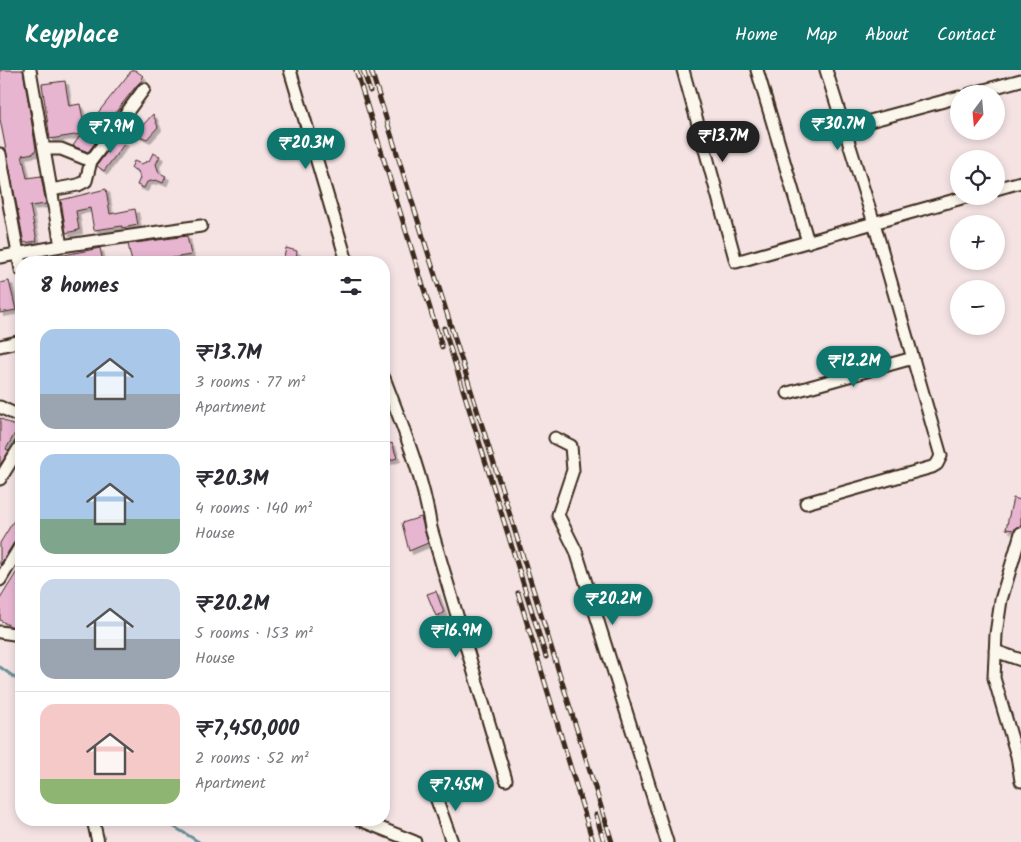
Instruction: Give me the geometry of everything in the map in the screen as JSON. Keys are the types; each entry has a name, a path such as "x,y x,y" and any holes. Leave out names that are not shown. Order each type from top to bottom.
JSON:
{"street":[{"path":"30,70 61,246"},
{"path":"290,70 345,256"},
{"path":"683,70 736,262 950,201"},
{"path":"757,70 808,242"},
{"path":"806,503 932,467 940,461 941,456 874,223 826,70"},
{"path":"1003,85 1021,80"},
{"path":"51,190 78,185 86,181 91,161 144,89"},
{"path":"844,128 950,99"},
{"path":"44,149 61,149 91,161"},
{"path":"0,154 3,184 18,254"},
{"path":"1005,186 1021,182"},
{"path":"0,257 61,246 201,226"},
{"path":"0,346 15,342"},
{"path":"788,394 913,358"},
{"path":"390,394 409,443 424,493 431,528 506,780"},
{"path":"0,407 15,414"},
{"path":"556,438 571,446 573,470 558,515 576,552 667,842"},
{"path":"0,478 15,454"},
{"path":"1021,533 1016,567 1001,600 996,634 994,678 1017,756 1021,782"},
{"path":"0,580 15,555"},
{"path":"0,632 15,634"},
{"path":"995,651 1021,660"},
{"path":"434,792 452,842"},
{"path":"94,826 98,842"},
{"path":"375,826 415,842"}],"building":[{"path":"0,70 23,70 36,149 34,153 22,155 27,178 41,176 46,204 30,206 37,241 24,243 0,119"},
{"path":"132,70 143,76 141,78 143,79 93,141 95,143 88,152 73,146 81,134 50,139 42,84 65,81 69,106 80,104 85,129"},
{"path":"153,114 158,127 147,139 135,134"},
{"path":"118,137 125,143 104,171 97,166"},
{"path":"153,153 160,156 156,164 159,173 166,176 163,183 156,180 147,182 144,188 137,185 140,178 138,171 131,168 134,161 141,164 149,161"},
{"path":"106,189 110,214 135,209 138,225 94,230 90,208 76,211 79,230 66,233 61,200"},
{"path":"187,236 191,255 131,256 128,244"},
{"path":"100,248 102,256 59,256"},
{"path":"286,248 297,251 297,256 284,256"},
{"path":"9,281 15,310 0,313 0,283"},
{"path":"0,418 15,426 15,433 6,449 9,451 0,465"},
{"path":"392,443 397,458 390,460 390,444"},
{"path":"1013,498 1021,500 1021,526 1016,527 1014,530 1006,529"},
{"path":"421,517 428,543 409,551 402,523"},
{"path":"15,519 15,541 0,565 0,543"},
{"path":"15,575 15,626 10,626 0,620 0,599"},
{"path":"436,591 444,613 436,616 427,594"}],"waterway":[{"path":"0,667 15,678"},
{"path":"173,826 199,842"}],"railway":[{"path":"356,70 442,347"},
{"path":"363,70 370,91"},
{"path":"371,70 612,842"},
{"path":"444,328 546,657"},
{"path":"518,593 593,842"},
{"path":"596,815 604,842"}]}
